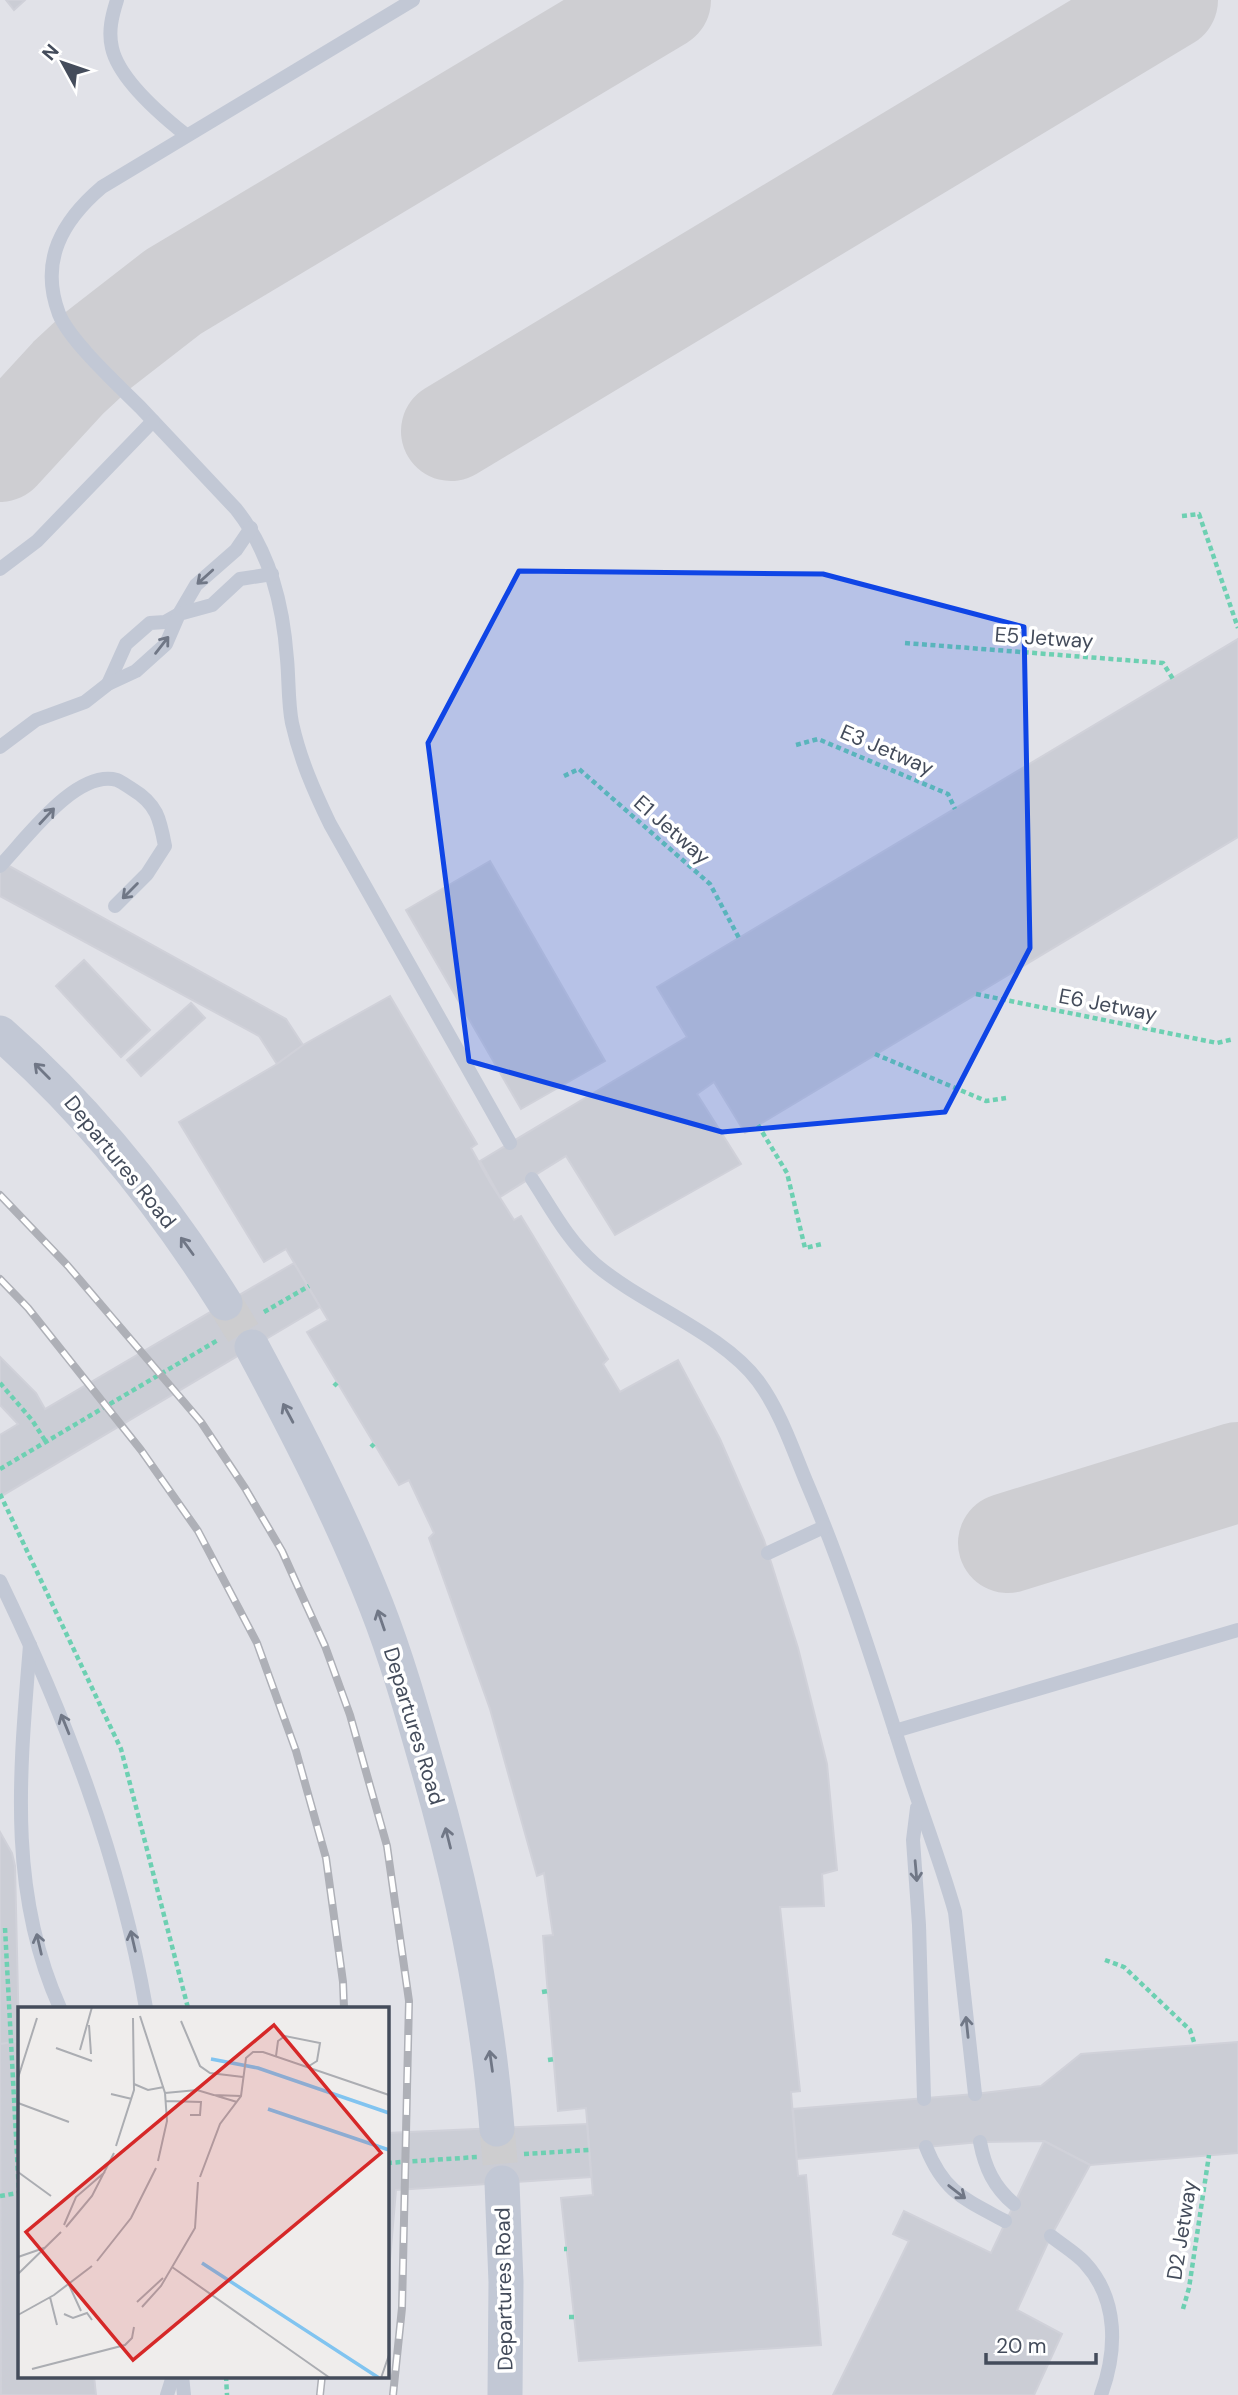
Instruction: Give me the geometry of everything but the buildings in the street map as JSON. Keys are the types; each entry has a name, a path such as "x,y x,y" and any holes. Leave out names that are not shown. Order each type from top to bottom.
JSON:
{"street":[{"name":"Departures Road","path":"0,1033 39,1067 112,1148 174,1227 296,1430 347,1537 376,1606 418,1730 441,1811 471,1935 492,2071 497,2129"},
{"name":"Departures Road","path":"502,2183 506,2282 505,2395"}],"lane":[{"path":"117,0 111,17 112,51 140,93 162,116 186,135"},
{"path":"381,19 399,0"},
{"path":"413,0 102,187 78,208 65,225 52,265 54,294 60,316 97,364 251,528 272,574 284,630 292,721 309,782 510,1143"},
{"path":"0,569 37,541 153,421"},
{"path":"0,747 36,720 85,702 108,684 136,671 166,644 196,585 236,550 251,528"},
{"path":"108,684 126,644 150,623 165,622 179,614 212,605 240,579 272,574"},
{"path":"0,866 68,793 93,781 117,780 141,794 159,815 165,846 147,874 115,906"},
{"path":"532,1179 567,1233 593,1262 628,1289 735,1355 758,1381 778,1414 863,1628 918,1803 947,1884 955,1912 975,2094"},
{"path":"768,1553 824,1527"},
{"path":"0,1581 30,1643 71,1740 104,1837 133,1942 146,2007"},
{"path":"895,1731 1238,1630"},
{"path":"30,1643 20,1773 22,1860 39,1946 60,2007"},
{"path":"918,1803 913,1840 919,1925 924,2099"},
{"path":"980,2142 990,2175 999,2191 1014,2204"},
{"path":"926,2147 938,2175 954,2191 1005,2221"},
{"path":"1054,2240 1084,2261 1106,2294 1111,2313 1113,2354 1101,2395"},
{"path":"167,2395 172,2378"}],"path":[{"path":"1182,516 1199,514 1238,628"},
{"name":"E5 Jetway","path":"905,643 1163,663 1173,679"},
{"name":"E3 Jetway","path":"796,745 818,738 948,794 955,809"},
{"name":"E1 Jetway","path":"565,776 579,769 710,884 739,938"},
{"name":"E6 Jetway","path":"976,994 1217,1042 1234,1040"},
{"path":"875,1054 986,1101 1006,1098"},
{"path":"758,1125 787,1174 805,1248 822,1244"},
{"path":"263,1313 309,1286"},
{"path":"0,1469 235,1328"},
{"path":"0,1383 32,1420 46,1442"},
{"path":"0,1494 121,1749 188,2007"},
{"path":"4,1917 18,2175"},
{"path":"1105,1960 1124,1968 1190,2030 1195,2045"},
{"name":"D2 Jetway","path":"1183,2309 1189,2288 1209,2155"},
{"path":"0,2196 18,2193"}],"highlighted area":[{"path":"519,571 823,574 1024,627 1030,948 945,1112 722,1132 469,1061 428,743"}],"shaded area":[{"path":"0,0 1238,0 1238,2395 0,2395"}],"taxiway":[{"path":"0,452 69,377 97,351 173,292 661,0"},
{"path":"451,431 1168,0"},
{"path":"1008,1543 1238,1472"}],"tunnel":[{"path":"225,1303 252,1347"},
{"path":"497,2129 502,2183"}],"railway":[{"path":"0,1195 68,1266 201,1422 245,1488 282,1551 325,1646 350,1715 387,1846 409,2001 402,2308 393,2395"},
{"path":"0,1279 28,1308 141,1450 198,1531 257,1643 296,1751 326,1858 344,2007"},
{"path":"320,2395 322,2378"}]}
